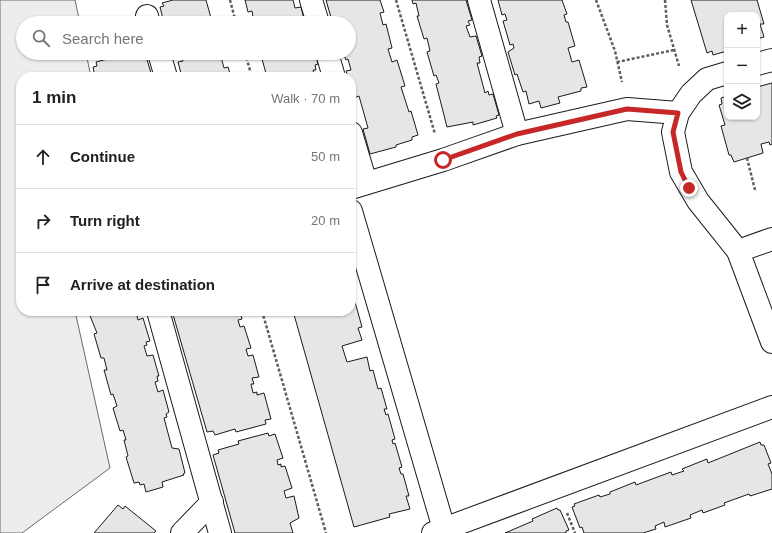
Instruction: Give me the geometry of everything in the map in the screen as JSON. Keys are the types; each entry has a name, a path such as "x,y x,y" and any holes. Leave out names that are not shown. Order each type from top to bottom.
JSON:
{"street":[{"path":"311,0 316,16"},
{"path":"479,0 517,134"},
{"path":"161,60 165,72"},
{"path":"329,60 333,72"},
{"path":"760,63 772,60"},
{"path":"724,74 707,79 691,94 678,113 673,132 681,172 698,201 738,250 772,342"},
{"path":"356,171 358,186 443,160 517,134 627,109 678,113"},
{"path":"356,229 438,531 772,407"},
{"path":"738,250 772,239"},
{"path":"159,316 220,533"},
{"path":"182,533 212,502"}],"path":[{"path":"230,0 234,16"},
{"path":"396,0 437,139"},
{"path":"596,0 615,51 623,88"},
{"path":"665,0 667,25 680,69"},
{"path":"617,62 674,50"},
{"path":"247,60 251,72"},
{"path":"747,158 755,190"},
{"path":"263,316 326,533"},
{"path":"566,511 574,533"}],"shaded area":[{"path":"0,0 75,0 78,16 16,16 16,60 87,60 90,72 16,72 16,316 76,316 110,468 22,533 0,533"}],"building":[{"path":"173,0 206,0 210,16 162,16 160,7 164,6 162,3"},
{"path":"245,0 293,0 295,8 301,7 303,16 253,16 252,11 248,12"},
{"path":"326,0 380,0 384,12 380,13 383,25 386,24 392,48 388,49 392,62 397,60 405,86 401,87 409,112 411,111 418,135 412,137 412,140 396,145 396,147 370,154 363,129 368,128 359,96 356,97 356,72 346,71 351,70 348,60 356,60 356,16 331,16"},
{"path":"412,0 466,0 472,20 468,21 470,25 466,26 470,37 476,36 482,56 479,57 480,63 477,63 485,93 488,91 489,95 493,94 499,115 496,116 497,118 473,125 473,122 447,127 436,84 439,83 436,75 434,76 427,52 430,51 427,38 424,39 417,16 419,16 416,3 413,4"},
{"path":"498,0 562,0 567,14 564,15 566,22 568,22 575,46 568,48 572,62 579,60 587,87 581,88 581,91 558,97 560,103 541,108 539,101 529,104 526,91 523,92 517,74 515,75 508,52 514,48 513,44 510,45 503,21 507,20 505,14 502,15"},
{"path":"691,0 757,0 764,24 760,24 760,12 724,12 724,52 713,55 712,51 707,53"},
{"path":"760,24 764,37 760,38"},
{"path":"104,60 147,60 151,72 94,72 93,67 97,66 96,62"},
{"path":"222,60 224,68 228,67 230,72 181,72 178,62"},
{"path":"262,60 317,60 318,64 315,65 316,70 313,70 314,72 266,72"},
{"path":"772,83 772,144 770,145 769,142 761,144 763,153 734,162 731,155 729,155 721,126 725,125 719,105 722,104 721,98 724,97 724,120 760,120 760,86"},
{"path":"356,306 362,327 358,328 362,340 342,346 347,362 367,357 370,371 373,370 378,389 381,388 387,409 384,409 386,415 388,414 395,439 392,440 393,444 395,443 402,467 399,468 401,474 403,474 409,496 406,496 410,509 389,514 390,517 354,527 294,316 356,316"},
{"path":"90,316 137,316 138,320 143,318 150,341 146,342 147,345 144,346 147,356 153,355 159,376 157,376 158,381 155,382 158,392 163,390 169,412 166,414 167,417 164,418 172,448 179,449 185,473 183,474 184,475 162,482 163,487 146,492 144,484 140,485 139,482 134,483 126,457 128,456 124,440 126,440 123,430 120,431 113,408 117,406 113,394 111,395 104,370 107,370 104,358 101,358 94,334 97,333"},
{"path":"173,316 241,316 242,319 238,320 240,327 244,326 251,348 246,349 248,356 253,355 259,377 252,378 254,384 251,384 253,393 257,392 257,395 264,393 271,419 265,420 266,424 236,432 235,429 215,435 213,431 207,432"},
{"path":"268,433 269,436 275,434 283,458 277,460 278,465 281,464 281,467 285,466 292,488 284,491 286,498 294,496 299,518 290,523 293,533 235,533 213,455 219,453 218,450 239,444 238,441"},
{"path":"760,442 761,445 764,445 771,463 768,464 772,474 772,489 750,496 749,494 724,503 725,505 703,513 702,510 690,515 691,518 665,527 664,522 655,526 656,529 643,533 584,533 582,527 580,528 572,507 575,506 574,504 599,495 600,497 610,494 610,492 635,482 636,485 671,472 672,475 684,471 682,469 707,459 708,463"},
{"path":"118,505 123,509 125,506 156,531 154,533 94,533"},
{"path":"557,508 560,510 569,530 566,531 566,533 505,533 533,521 532,519"}],"route":[{"path":"443,160 517,134 627,109 678,113 673,132 681,172 689,188"}]}
